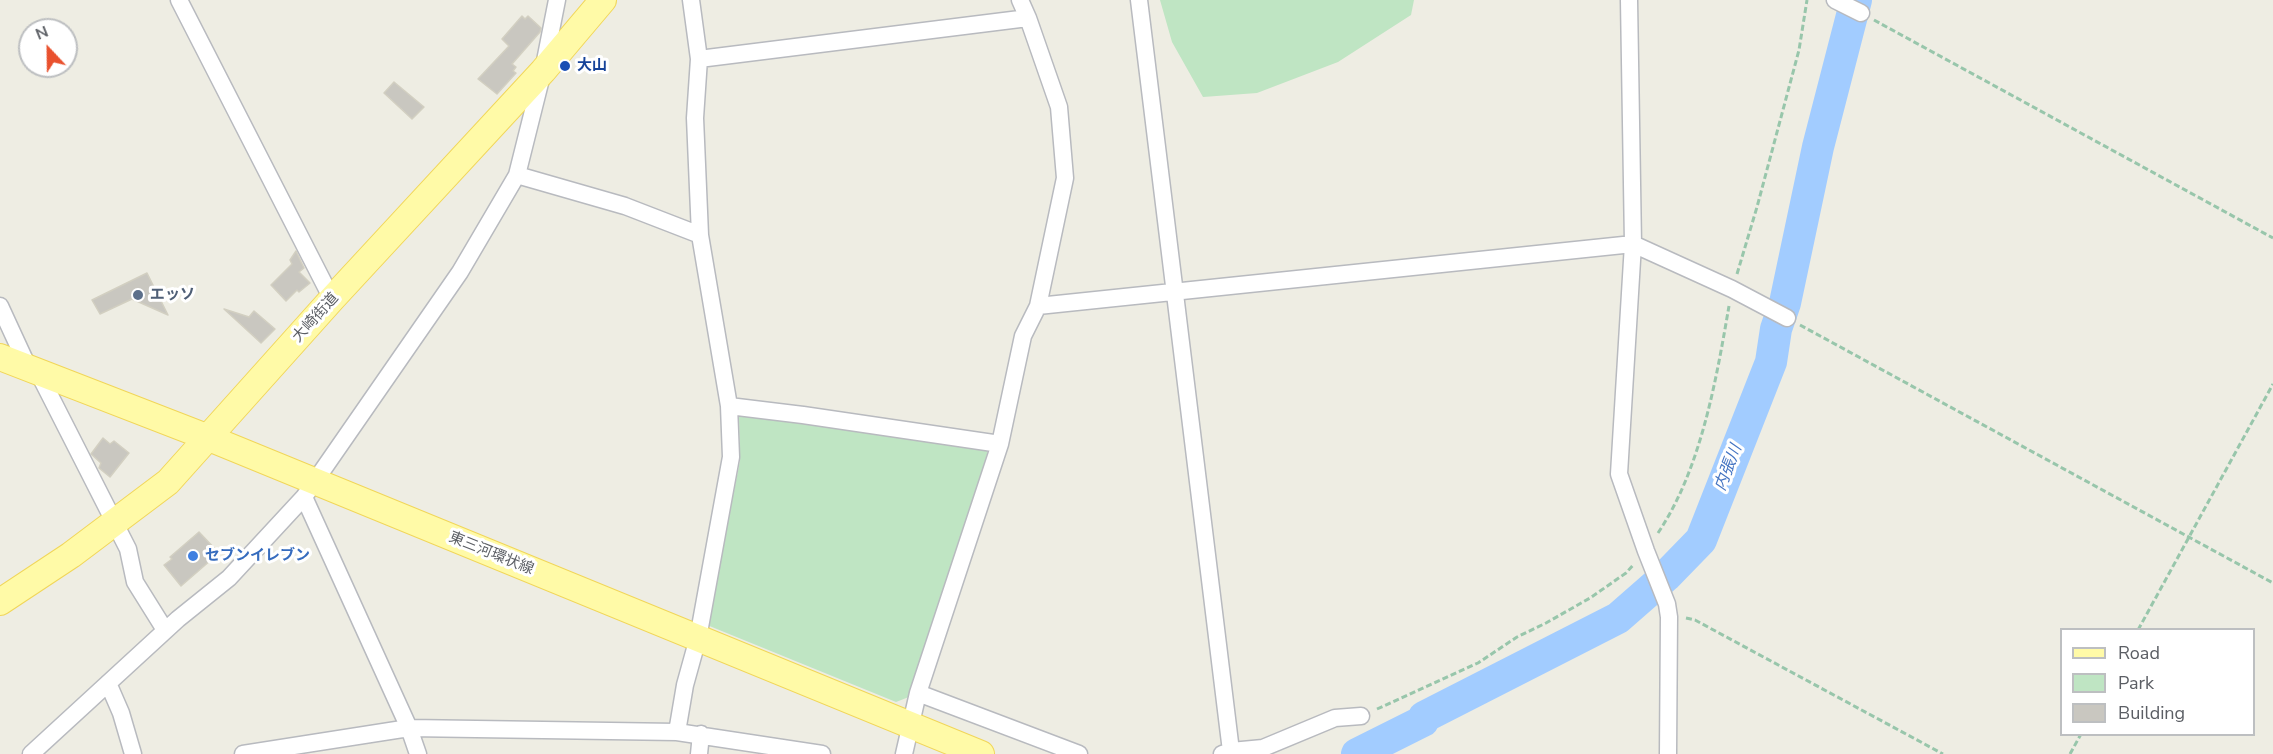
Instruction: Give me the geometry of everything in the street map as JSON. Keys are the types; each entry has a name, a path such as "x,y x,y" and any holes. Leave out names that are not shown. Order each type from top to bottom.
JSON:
{"main road":[{"name":"大崎街道","path":"0,602 71,555 168,482 332,299 543,71 603,0"},
{"name":"東三河環状線","path":"0,357 209,438 309,489 698,638 981,754"}],"street":[{"path":"179,0 332,299"},
{"path":"31,754 165,630 229,578 309,489 460,272 517,175 543,71 557,0"},
{"path":"676,732 685,685 698,638 730,457 729,406 700,235 695,118 699,59 691,0"},
{"path":"904,754 918,693 1000,444 1023,336 1038,306 1065,178 1059,107 1029,18 1020,0"},
{"path":"1139,0 1226,752 1263,748 1335,718 1361,716"},
{"path":"1629,0 1633,244 1619,474 1668,611 1668,754"},
{"path":"1836,0 1861,13"},
{"path":"699,59 1029,18"},
{"path":"517,175 625,206 700,235"},
{"path":"1038,306 1633,244 1732,289 1787,318"},
{"path":"0,306 128,549 135,582 165,630"},
{"path":"729,406 1000,444"},
{"path":"309,489 418,754"},
{"path":"108,683 121,713 134,754"},
{"path":"918,693 1079,754"},
{"path":"243,754 409,728 676,732 822,754"},
{"path":"699,754 701,734"}],"path":[{"path":"1861,13 2273,238"},
{"path":"1787,318 2273,583"},
{"path":"2139,628 2273,384"},
{"path":"1668,611 1695,620 1943,754"},
{"path":"2070,754 2080,736"}],"green space":[{"path":"1160,0 1414,0 1411,15 1338,62 1257,93 1203,97 1172,42"},
{"path":"739,416 853,429 988,451 914,695 896,702 707,625 740,461"}],"building":[{"path":"522,16 525,19 528,16 541,28 540,32 512,64 516,67 513,71 516,73 497,94 478,79 509,46 502,39"},
{"path":"394,82 424,107 412,119 384,93"},
{"path":"296,251 304,268 299,272 310,283 299,292 297,290 286,301 271,285 292,264 290,260"},
{"path":"147,273 168,315 132,299 100,314 92,300"},
{"path":"224,309 249,317 254,311 275,329 261,343"},
{"path":"103,438 110,444 114,441 129,453 110,477 99,468 101,463 91,454"},
{"path":"199,532 219,553 181,586 164,565"}],"waterway":[{"name":"内張川","path":"1357,754 1423,721 1424,717 1618,618 1666,576 1701,540 1771,362 1776,329 1785,303 1818,147 1856,0"}],"place":[{"name":"大山","path":"565,66"},
{"name":"エッソ","path":"138,295"},
{"name":"セブンイレブン","path":"193,556"}]}
